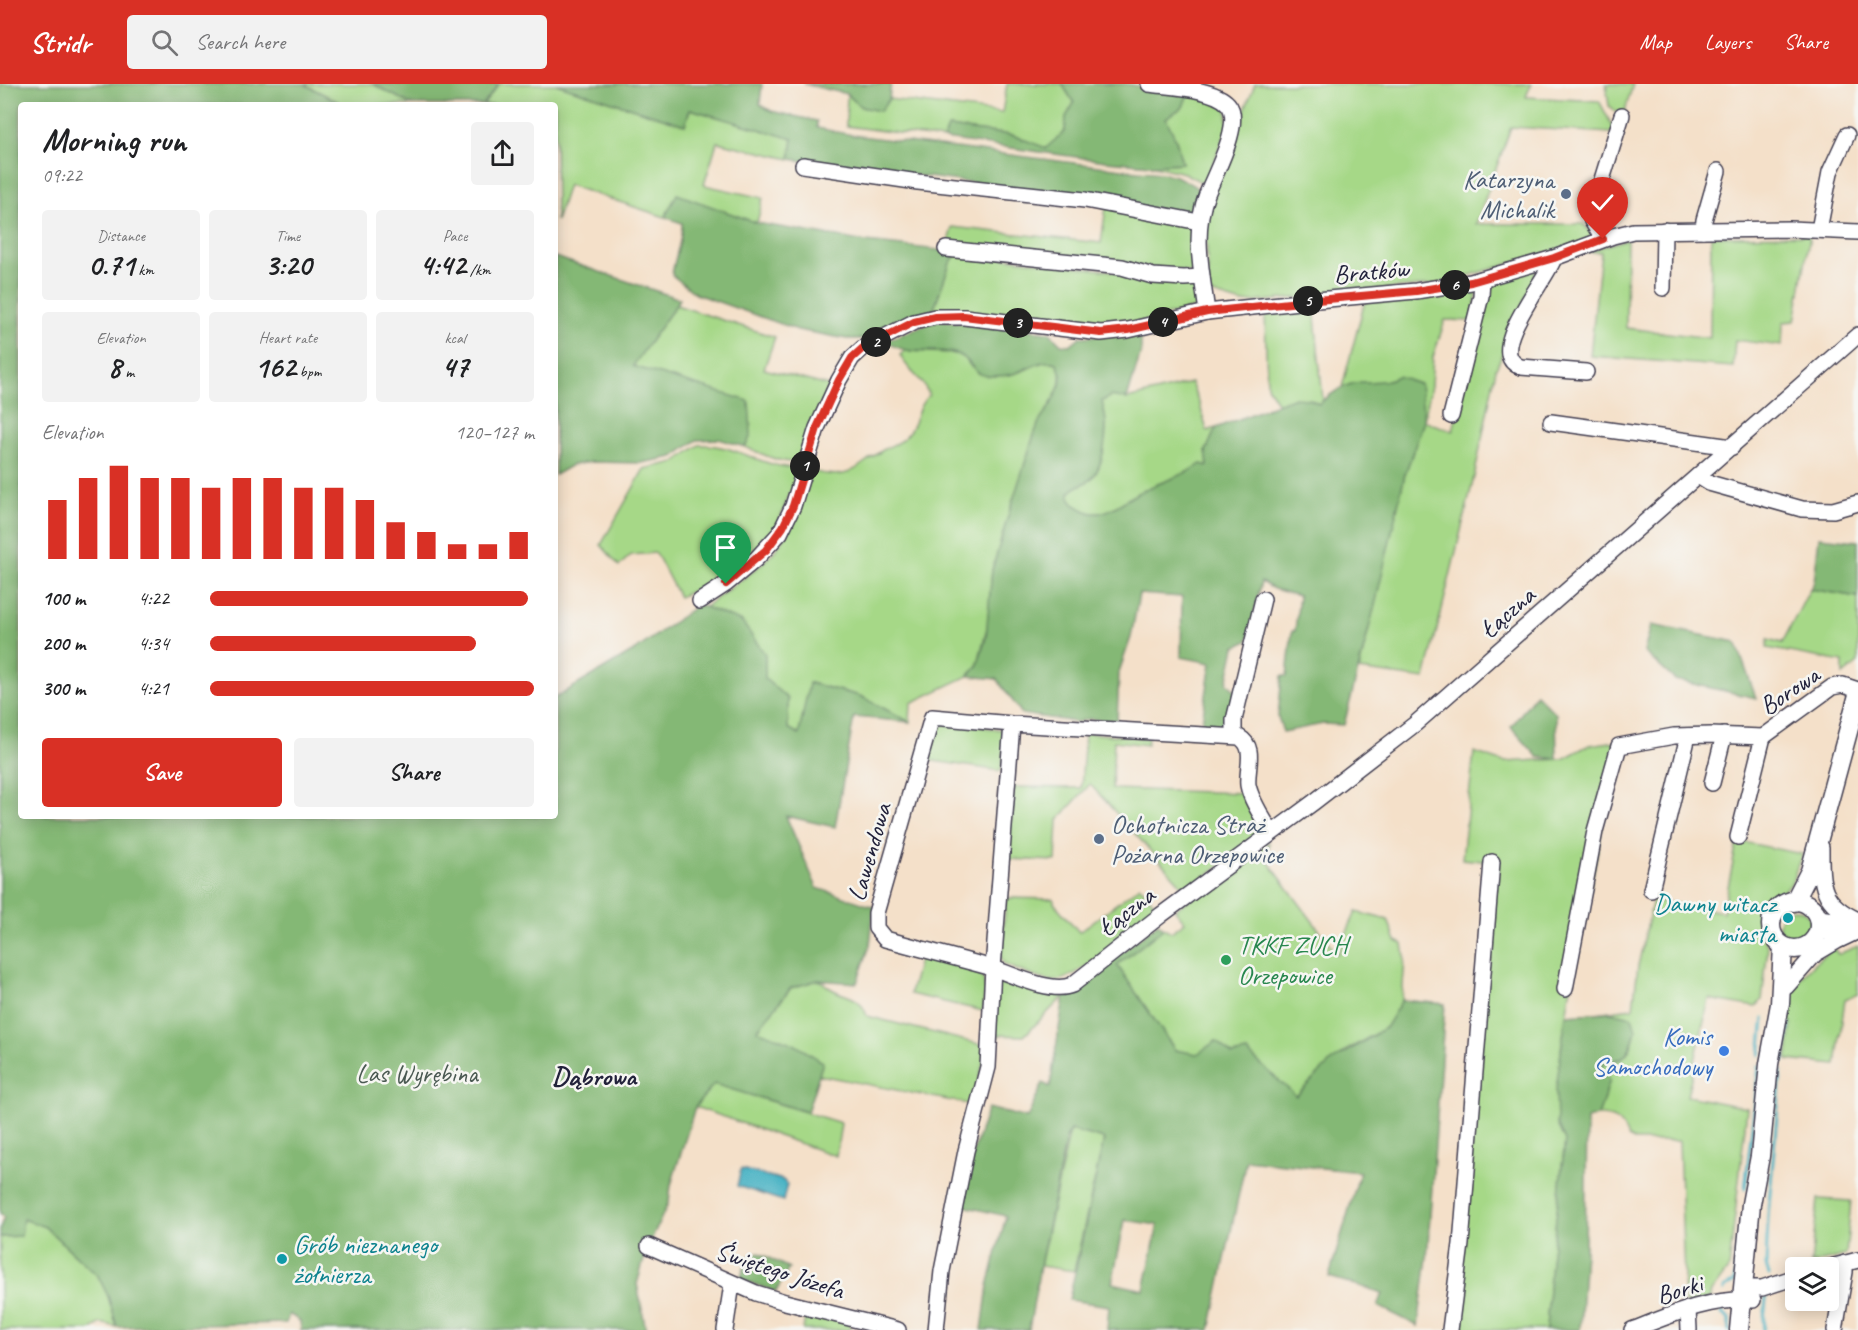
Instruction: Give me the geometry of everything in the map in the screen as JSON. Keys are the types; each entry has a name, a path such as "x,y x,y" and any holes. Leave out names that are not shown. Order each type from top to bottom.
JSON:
{"main road":[{"path":"1810,915 1785,904 1777,909 1771,921 1773,935 1791,948 1810,944 1810,915 1810,871 1858,695"},
{"path":"1739,1330 1748,1294 1761,1210 1760,1156 1769,1064 1791,948"},
{"path":"1748,1294 1750,1330"}],"street":[{"path":"1149,84 1214,94 1227,103 1231,110 1233,120 1230,136 1206,196 1199,222 1202,277 1207,312"},
{"path":"1603,239 1591,215 1622,115"},
{"path":"1819,230 1821,209 1830,172 1847,135"},
{"path":"803,165 918,182 1085,200 1199,222"},
{"path":"1703,230 1718,171"},
{"path":"1663,288 1664,230"},
{"name":"Bratków","path":"700,601 726,584 756,559 780,533 793,506 815,436 831,396 852,358 863,348 894,331 923,319 964,316 1101,333 1128,330 1207,312 1416,291 1482,279 1633,231 1819,230 1858,232"},
{"path":"946,249 1122,267 1153,276 1202,277"},
{"path":"1554,258 1512,333 1507,348 1508,356 1511,362 1521,367 1586,372"},
{"path":"1451,416 1481,296 1482,279"},
{"name":"Łączna","path":"993,968 1052,987 1067,987 1415,724 1858,335"},
{"path":"1551,422 1732,447"},
{"path":"1698,476 1709,483 1802,509 1833,510 1858,503"},
{"path":"1263,599 1234,720 1234,736 1243,739 1248,745 1250,792 1271,832"},
{"name":"Borowa","path":"1565,989 1594,831 1619,746 1681,736 1763,737 1832,687 1843,685 1858,690"},
{"name":"Lawendowa","path":"993,968 891,942 878,931 875,919 932,717 1012,724 1234,736"},
{"path":"936,1330 942,1271 966,1151 988,1067 993,968 1012,724"},
{"path":"1712,783 1724,735"},
{"path":"1651,890 1681,736"},
{"path":"1738,837 1763,737"},
{"path":"1821,829 1820,871 1823,887 1838,909 1858,925"},
{"path":"1450,1330 1461,1244 1492,862"},
{"path":"1810,915 1858,925"},
{"path":"1783,995 1815,954 1858,925"},
{"name":"Świętego Józefa","path":"649,1246 732,1284 785,1302 898,1330"},
{"path":"1835,1330 1845,1272 1851,1262"},
{"name":"Borki","path":"1632,1330 1688,1309 1748,1294 1785,1280"},
{"path":"725,1330 732,1284"},
{"path":"1688,1309 1689,1330"}],"green space":[{"name":"Las Wyrębina","path":"0,84 304,84 338,102 18,102 18,819 558,819 558,696 637,649 697,605 742,622 765,654 765,679 788,699 788,728 799,734 809,683 860,696 910,722 854,717 835,827 786,816 817,888 874,907 870,945 857,983 818,980 791,988 757,1030 794,1044 823,1062 807,1112 714,1084 695,1107 671,1185 669,1201 647,1249 637,1284 646,1330 301,1330 300,1321 289,1314 286,1323 117,1327 108,1296 98,1276 45,1227 23,1219 21,1236 0,1237 4,1217 0,1213"},
{"path":"304,84 373,84 406,102 338,102"},
{"path":"373,84 499,84 485,102 406,102"},
{"path":"499,84 556,84 685,125 690,109 793,139 790,159 717,142 704,185 763,198 757,223 677,195 665,217 568,185 558,215 558,102 485,102"},
{"path":"556,84 762,84 760,104 771,111 817,121 817,128 852,135 1166,174 1186,181 1203,192 1197,212 1189,216 990,185 790,159 793,139 690,109 685,125"},
{"path":"804,84 891,84 889,99 880,111 861,107 847,94"},
{"path":"1007,84 1062,84 1074,103 1066,117 1065,131 1046,149 1012,135 949,127 943,139 846,126 847,94 861,107 880,111 889,99 1002,113"},
{"path":"1062,84 1125,84 1188,93 1183,107 1166,118 1176,140 1182,163 1151,165 1106,161 944,139 948,127 1012,135 1046,148 1065,131 1066,117 1074,103"},
{"path":"1255,84 1531,84 1526,97 1599,101 1614,129 1611,133 1511,127 1476,224 1583,224 1598,238 1440,284 1242,303 1209,293 1205,215"},
{"path":"1606,84 1633,84 1625,111 1615,112 1609,106"},
{"path":"1188,93 1227,108 1228,127 1205,184 1184,173 1151,165 1182,163 1176,140 1165,118 1183,107"},
{"path":"677,194 757,223 866,242 958,252 950,263 933,311 862,339 847,339 798,330 696,294 672,275 682,223 665,217"},
{"path":"1106,207 1190,224 1195,231 1198,273 947,246 952,227 1101,243"},
{"path":"1810,235 1795,321 1783,322 1782,346 1735,340 1733,367 1590,356 1601,252 1585,252 1627,239 1626,328 1710,338 1711,236"},
{"path":"958,252 1200,282 1199,307 1108,331 933,311 950,263"},
{"path":"558,258 680,299 633,366 749,401 751,435 745,447 719,439 697,440 673,457 641,463 592,462 572,465 558,473"},
{"path":"1537,269 1496,369 1475,473 1425,679 1359,670 1405,474 1424,421 1453,431 1486,283"},
{"path":"1479,284 1472,321 1445,320 1433,357 1431,386 1424,421 1391,380 1342,387 1365,301"},
{"path":"676,305 775,337 764,369 829,386 803,459 782,461 745,447 751,435 632,366"},
{"path":"1314,306 1323,400 1319,405 1293,398 1278,404 1267,386 1265,310"},
{"path":"937,320 1049,332 1061,344 1070,345 1080,337 1141,333 1141,352 1127,399 1111,396 1102,401 1106,430 1099,467 1092,478 1069,493 1072,503 1093,513 1110,510 1144,490 1201,464 1208,466 1206,451 1216,428 1292,398 1310,399 1319,404 1343,387 1361,382 1384,381 1398,376 1420,384 1424,421 1405,474 1376,601 1344,725 1323,724 1283,732 1278,717 1282,676 1287,676 1299,596 1274,589 1261,582 1248,641 1235,647 1227,683 1237,692 1230,729 1201,728 1211,663 1181,657 1182,597 1139,594 1131,637 1119,672 1117,721 1089,719 1077,722 1022,714 997,679 968,676 977,667 986,637 992,570 1011,506 1034,435 1060,385 1061,374 1057,363 1045,362 1010,375 984,375 976,371 961,356 953,353 907,350 889,343 888,340"},
{"path":"905,351 951,353 963,356 972,368 1002,374 1017,373 1045,362 1057,363 1060,372 1058,391 1034,435 992,570 988,624 977,667 968,676 911,703 910,722 860,696 810,683 799,734 787,728 788,699 765,679 742,622 705,607 752,572 777,548 793,521 810,471 835,475 850,472 905,438 929,395 902,359 900,355"},
{"path":"1191,383 1207,431 1216,428 1206,451 1209,466 1201,464 1144,490 1104,512 1090,512 1071,503 1069,493 1092,478 1101,460 1106,424 1102,401 1111,396 1127,399"},
{"path":"699,445 726,448 775,465 800,467 773,537 696,599 694,590 679,597 656,553 631,555 619,566 601,545 644,469 675,462"},
{"path":"1819,537 1858,541 1858,597 1810,589 1814,582"},
{"path":"1810,589 1858,597 1858,663 1843,675 1843,662 1767,648 1768,639 1782,643"},
{"path":"1651,625 1736,642 1756,698 1675,680 1644,652"},
{"path":"1536,694 1556,714 1557,759 1538,757 1511,727"},
{"path":"949,722 1003,730 1006,737 1001,771 926,760 930,742 935,733"},
{"path":"1085,733 1148,738 1147,745 1114,741 1112,789 1244,793 1268,831 1186,890 1090,784 1058,820 1056,861 1008,859 1014,787 1081,788"},
{"path":"1619,741 1561,1049 1557,1124 1565,1141 1551,1262 1546,1330 1454,1330 1493,862 1462,859 1474,752 1504,762 1563,759 1589,745"},
{"path":"1269,842 1267,860 1337,954 1356,912 1388,920 1396,941 1403,944 1405,957 1402,1000 1385,1028 1345,1051 1296,1097 1247,1052 1232,1055 1216,1041 1196,1056 1175,1050 1117,965 1164,928 1171,932 1185,922 1175,910"},
{"path":"1737,843 1748,843 1802,854 1791,884 1764,907 1760,932 1768,947 1762,1000 1756,1007 1709,999 1687,1096 1747,1108 1729,1268 1710,1294 1711,1298 1685,1304 1679,1141 1636,1141 1628,1137 1617,1120 1598,1116 1610,1080 1601,1067 1626,1054 1636,1030 1596,1013 1633,1008 1638,966 1653,900 1723,912"},
{"path":"1140,886 1160,910 1107,952 1075,973 1052,981 1004,964 1001,958 1006,898 1054,899 1054,903 1079,932"},
{"path":"1795,909 1806,914 1811,925 1806,936 1795,941 1784,936 1779,925 1784,914"},
{"path":"1158,923 1164,928 1117,965 1175,1050 1197,1054 1216,1041 1232,1055 1247,1052 1296,1096 1332,1061 1385,1028 1402,1000 1445,1004 1427,1258 1418,1326 1378,1306 1383,1293 1329,1277 1360,1172 1246,1160 1210,1330 1107,1330 1109,1306 1069,1300 1104,1139 1070,1130 1066,1139 1029,1330 982,1330 988,1286 1006,1216 963,1206 972,1155 988,1108 1027,1118 1043,1083 1050,1087 1064,996 1067,996","holes":["1125,1220 1158,1225 1144,1290 1112,1283"]},
{"path":"1858,946 1858,994 1845,999 1836,1065 1787,1060 1792,1023 1783,1022 1800,979 1814,963 1834,948 1838,954"},
{"path":"920,956 957,963 981,976 985,985 983,1011 910,994"},
{"path":"1002,977 1064,996 1024,1036 995,1035 996,984"},
{"path":"818,980 852,997 860,1003 867,1016 983,1045 984,1059 973,1105 819,1075 822,1062 757,1031 791,988"},
{"path":"1611,1012 1632,1017 1636,1030 1626,1054 1601,1067 1610,1080 1598,1116 1587,1119 1585,1251 1580,1330 1546,1330 1551,1262 1565,1141 1557,1124 1556,1089 1566,1015"},
{"path":"714,1084 841,1123 836,1156 695,1107"},
{"path":"1070,1130 1104,1139 1074,1271 1040,1266"},
{"path":"1818,1199 1851,1201 1846,1255 1812,1257"},
{"path":"23,1218 45,1227 98,1276 108,1296 117,1327 101,1323 90,1330 0,1330 0,1237 21,1236"},
{"path":"759,1253 789,1268 776,1292 740,1279 749,1256"},
{"path":"806,1311 851,1322 850,1330 803,1330"}],"water":[{"path":"741,1169 783,1180 787,1184 783,1201 737,1186"}],"waterway":[{"path":"1760,1055 1764,1018"},
{"path":"1783,1061 1789,1024"},
{"path":"1745,1189 1759,1066"},
{"path":"1769,1275 1766,1266 1768,1216 1781,1071"},
{"path":"1724,1290 1734,1282 1738,1243"},
{"path":"1763,1330 1766,1298"},
{"path":"1722,1311 1722,1314 1729,1319 1729,1330"}],"place":[{"name":"Katarzyna Michalik","path":"1566,194"},
{"name":"Ochotnicza Straż Pożarna Orzepowice","path":"1099,839"},
{"name":"Dawny witacz miasta","path":"1788,918"},
{"name":"TKKF ZUCH Orzepowice","path":"1226,960"},
{"name":"Komis Samochodowy","path":"1724,1051"},
{"name":"Grób nieznanego żołnierza","path":"282,1259"}],"district":[{"name":"Dąbrowa","path":"594,1076"}],"route":[{"path":"726,584 766,550 780,533 793,506 817,428 852,358 863,348 914,322 935,317 964,316 1101,333 1128,330 1207,312 1364,297 1471,282 1554,258 1603,239"}]}
